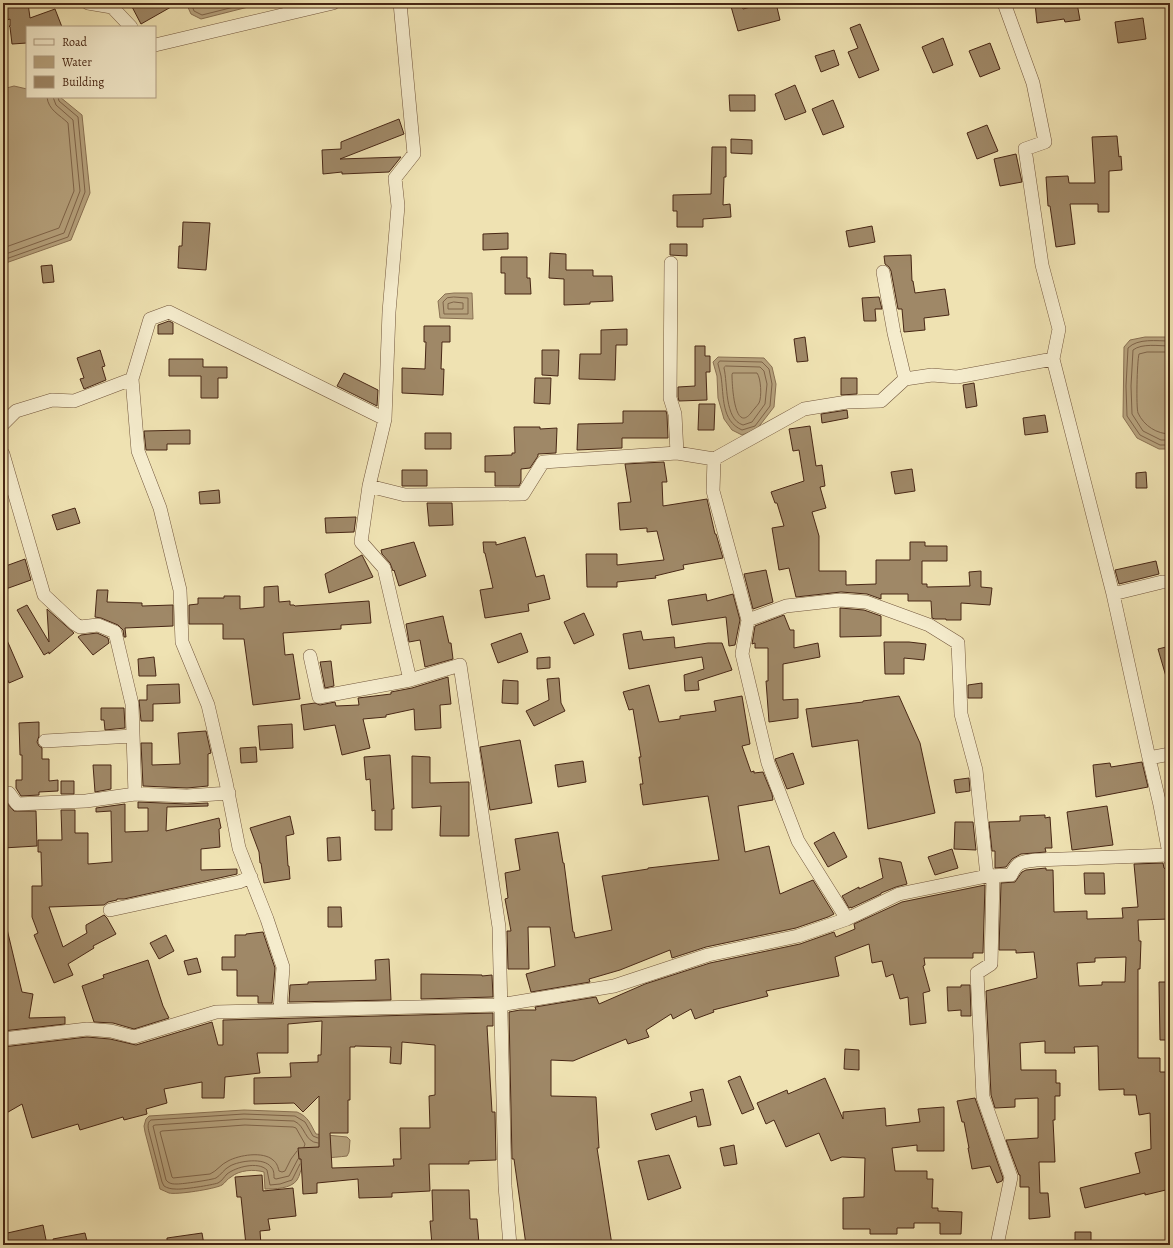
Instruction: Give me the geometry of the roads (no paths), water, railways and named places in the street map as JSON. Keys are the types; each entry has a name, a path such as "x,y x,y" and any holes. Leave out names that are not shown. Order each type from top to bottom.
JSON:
{"street":[{"path":"88,3 112,7 130,26"},
{"path":"156,45 333,3"},
{"path":"400,3 414,154 395,178 398,206 389,312 385,419 369,486 361,542 384,568 410,680"},
{"path":"3,1038 87,1029 134,1037 216,1012 500,1005 614,986 708,955 798,936 847,919 899,894 990,876 1011,875 1015,867 1020,862 1036,860 1170,857 1160,805 1113,594 1053,359 1059,329 1042,265 1025,149 1045,142 1032,83 1004,3"},
{"path":"671,263 670,398 675,414 676,453"},
{"path":"883,272 894,333 905,379"},
{"path":"280,1010 283,967 267,919 239,848 229,793 208,704 182,642 180,590 160,508 138,451 132,379 150,319 169,312 385,419"},
{"path":"369,486 405,495 524,494 543,462 676,453 714,459 804,409 847,402 881,401 905,379 932,376 957,377 1053,359"},
{"path":"3,424 16,411 52,400 74,401 132,379"},
{"path":"3,454 44,595 74,624 80,627 98,625 116,632 132,704 135,794"},
{"path":"714,459 713,491 748,620 742,654 768,763 798,841 847,919"},
{"path":"1113,594 1162,582 1170,582"},
{"path":"748,620 786,606 840,600 866,602 929,625 958,643 961,714 976,770 990,876 991,964 977,973 983,1097 1011,1177 997,1245"},
{"path":"310,656 319,697 410,680 460,666 499,927 505,1186 510,1245"},
{"path":"45,741 133,736"},
{"path":"1149,758 1170,754"},
{"path":"3,794 9,793 17,804 86,801 135,794 187,796 229,793"},
{"path":"110,910 239,882 251,876"}],"water":[{"path":"186,3 264,3 201,19 191,14"},
{"path":"14,86 26,89 26,98 61,98 82,115 90,193 71,240 3,264 3,89"},
{"path":"472,293 473,319 440,318 438,301 445,294"},
{"path":"1145,337 1170,337 1170,449 1159,449 1137,438 1123,417 1124,347 1130,340"},
{"path":"718,357 764,358 772,367 776,384 774,407 757,429 742,435 732,430 724,419 718,398 717,376 713,362"},
{"path":"244,1110 297,1112 307,1119 316,1134 347,1137 350,1140 349,1152 347,1156 325,1158 309,1163 303,1167 294,1183 282,1188 265,1189 264,1172 251,1170 234,1175 218,1187 204,1190 169,1193 160,1189 144,1126 146,1119 149,1116"}]}
